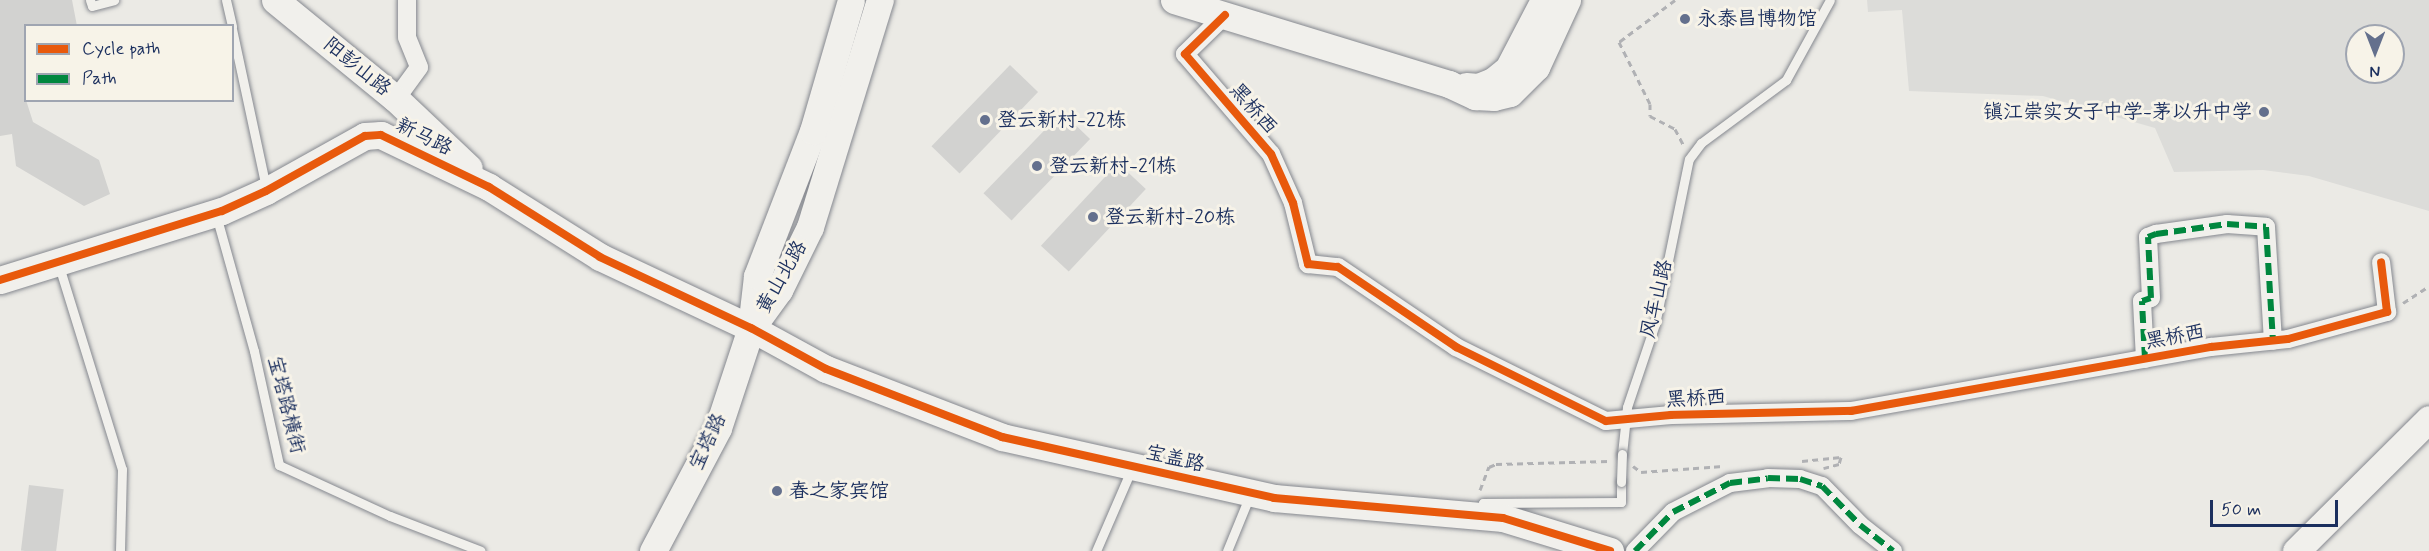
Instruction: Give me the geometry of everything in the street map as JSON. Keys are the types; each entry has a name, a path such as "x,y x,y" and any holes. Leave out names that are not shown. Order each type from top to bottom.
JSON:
{"street":[{"name":"阳彭山路","path":"276,0 396,99 489,187"},
{"path":"396,99 419,68 407,37 407,0"},
{"name":"黄山北路","path":"751,328 757,276 813,131 851,0"},
{"name":"黄山北路","path":"751,328 779,290 810,227 880,0"},
{"path":"1174,0 1449,84 1475,96 1510,93 1536,68 1567,0"},
{"path":"1449,84 1478,87 1508,69 1544,0"},
{"name":"黑桥西","path":"1225,15 1185,54 1271,154 1293,203 1308,264 1338,267 1456,347 1606,422 1625,422 1671,415 1851,411 2145,359 2273,341 2387,312"},
{"name":"新马路","path":"0,280 215,213 266,191 365,136 381,135 489,187 600,256 751,328"},
{"path":"2145,359 2142,301 2151,298 2148,237 2227,224 2266,227 2273,341"},
{"path":"2381,262 2387,312"},
{"name":"宝盖路","path":"751,328 826,369 1002,437 1251,493 1482,510 1558,538 1610,551"},
{"name":"宝塔路","path":"653,551 718,428 751,328"},
{"path":"2296,551 2429,419"},
{"path":"2320,551 2429,441"},
{"path":"1635,551 1673,512 1730,483 1768,477 1822,486 1860,525 1893,551"}],"lane":[{"path":"90,0 92,6 114,0"},
{"path":"226,0 231,24"},
{"name":"风车山路","path":"1482,510 1621,502 1619,458 1625,422 1655,324 1688,166 1701,143 1786,80 1830,0"},
{"path":"234,37 266,191"},
{"name":"宝塔路横街","path":"215,213 254,351 279,465 390,516 481,551"},
{"path":"59,263 122,469 120,551"},
{"path":"1096,551 1132,466"},
{"path":"1227,551 1251,493"}],"path":[{"path":"1675,0 1619,42 1650,104 1650,116 1675,129 1688,151 1683,160 1688,166"},
{"path":"2387,312 2429,286"},
{"path":"1791,462 1841,457 1839,464 1823,468 1822,486"},
{"path":"1482,510 1478,495 1489,467 1496,464 1619,458"},
{"path":"1630,464 1641,472 1733,466"}],"shaded area":[{"name":"镇江崇实女子中学-茅以升中学","path":"1867,0 2429,0 2429,211 2309,176 2263,170 2174,172 2155,128 2043,96 1909,91 1902,10 1868,12"}],"building":[{"path":"0,0 72,0 77,24 24,24 24,102 27,102 33,122 99,160 110,194 84,206 16,166 12,134 0,136"},
{"name":"登云新村-22栋","path":"1010,65 1038,92 960,173 932,146"},
{"name":"登云新村-21栋","path":"1062,112 1090,139 1012,220 984,193"},
{"name":"登云新村-20栋","path":"1118,163 1146,189 1069,272 1041,246"},
{"path":"29,485 64,489 56,551 21,551"}],"marked path":[{"path":"2145,359 2142,301 2151,298 2148,237 2227,224 2266,227 2273,341"},
{"path":"1635,551 1673,512 1730,483 1768,478 1800,479 1822,486 1860,525 1893,551"}],"cycle path":[{"path":"1225,15 1185,54 1271,154 1293,203 1308,264 1338,267 1456,347 1606,421 1671,415 1851,411 2211,347 2288,339 2387,312 2381,262"},
{"path":"0,280 222,211 266,191 365,136 381,135 489,187 600,257 751,328 826,369 1002,437 1274,498 1503,518 1610,551"}],"place":[{"name":"永泰昌博物馆","path":"1685,19"},
{"name":"镇江崇实女子中学-茅以升中学","path":"2264,112"},
{"name":"登云新村-22栋","path":"985,120"},
{"name":"登云新村-21栋","path":"1037,166"},
{"name":"登云新村-20栋","path":"1093,217"},
{"name":"春之家宾馆","path":"777,491"}]}
